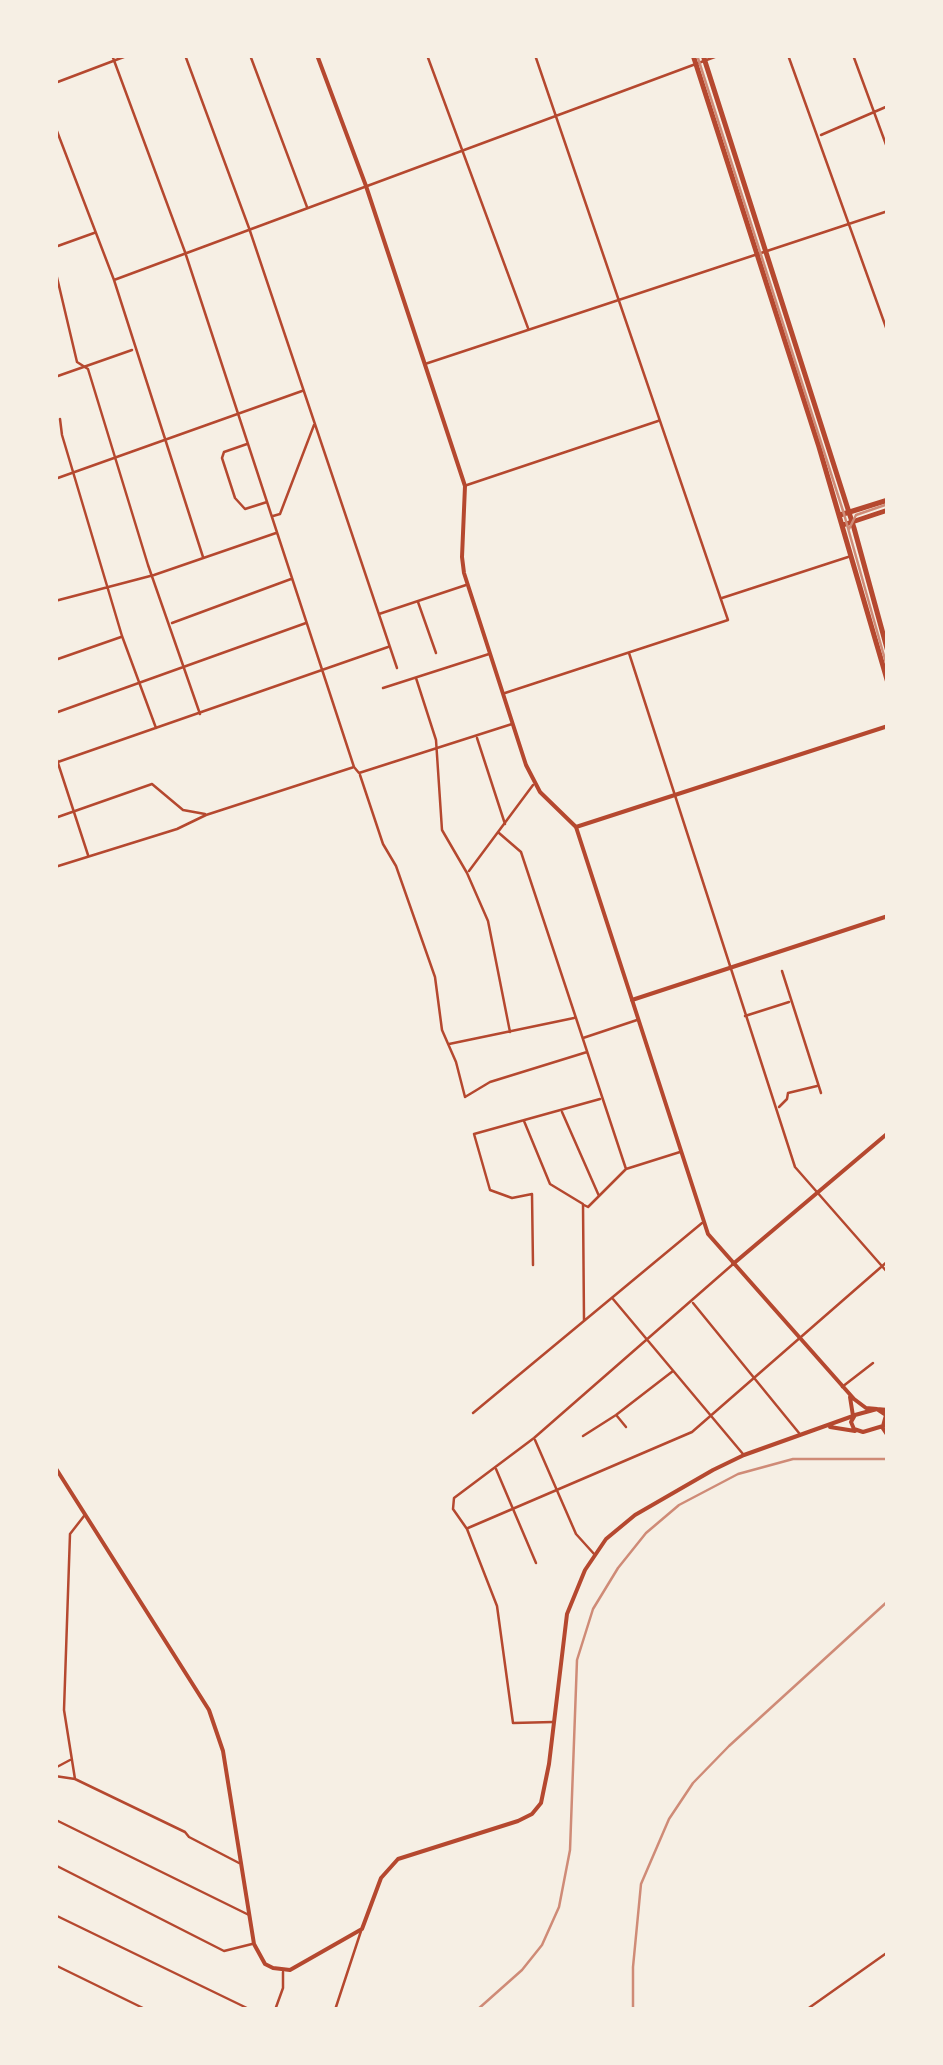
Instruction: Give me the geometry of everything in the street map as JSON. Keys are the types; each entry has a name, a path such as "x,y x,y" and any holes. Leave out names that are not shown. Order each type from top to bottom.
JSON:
{"main road":[{"path":"317,55 366,186 465,486 462,557 513,724 534,783 576,827 703,1222 733,1264 842,1387 853,1402 852,1424 857,1432"},
{"path":"693,55 782,332 806,390"},
{"path":"704,58 791,330 858,589 888,680"},
{"path":"823,446 849,512 888,652"},
{"path":"840,515 888,500"},
{"path":"843,525 888,510"},
{"path":"576,827 888,726"},
{"path":"632,1000 888,916"},
{"path":"733,1264 888,1133"},
{"path":"842,1387 863,1406 886,1417 888,1436"},
{"path":"55,1467 209,1710 224,1751 254,1944 265,1964 282,1970 297,1967 362,1929 381,1878 398,1859 532,1814 540,1804 567,1614 573,1592 606,1539 634,1515 744,1455 853,1416 888,1410"},
{"path":"820,1428 839,1427 857,1432 885,1426"}],"street":[{"path":"55,84 113,58 129,55"},
{"path":"185,55 397,668"},
{"path":"250,55 307,207"},
{"path":"427,55 528,329"},
{"path":"503,693 728,620 535,55"},
{"path":"114,280 720,55"},
{"path":"788,55 888,333"},
{"path":"853,55 888,150"},
{"path":"113,58 185,252 354,768 383,844 396,866 434,977 442,1030 456,1062 464,1096 490,1082 587,1052"},
{"path":"708,99 716,97"},
{"path":"710,109 718,106"},
{"path":"818,136 888,106"},
{"path":"55,126 114,280 203,557"},
{"path":"716,128 725,126"},
{"path":"722,144 730,142"},
{"path":"730,172 739,169"},
{"path":"736,187 744,184"},
{"path":"424,364 888,212"},
{"path":"55,247 95,232"},
{"path":"55,270 77,362 85,366 200,714"},
{"path":"782,332 791,330"},
{"path":"55,377 134,350"},
{"path":"55,480 303,391"},
{"path":"60,420 122,636 156,729"},
{"path":"465,486 661,420"},
{"path":"272,516 280,514 314,424"},
{"path":"248,444 224,452 222,458 234,498 245,509 267,502"},
{"path":"55,594 56,601 108,588 277,533"},
{"path":"721,598 852,556"},
{"path":"855,568 864,565"},
{"path":"170,624 292,578"},
{"path":"378,615 468,585"},
{"path":"858,589 868,586"},
{"path":"418,602 436,652"},
{"path":"55,713 307,623"},
{"path":"870,626 878,624"},
{"path":"55,660 122,636"},
{"path":"876,644 884,641"},
{"path":"56,762 389,646"},
{"path":"628,652 795,1167 888,1273"},
{"path":"383,688 490,654"},
{"path":"416,678 436,740 442,830 467,873 494,938 510,1032"},
{"path":"359,774 513,724"},
{"path":"476,736 504,824"},
{"path":"55,754 88,856"},
{"path":"55,867 354,768"},
{"path":"467,873 534,783"},
{"path":"55,818 152,784 183,810 206,814"},
{"path":"499,832 521,852 626,1170"},
{"path":"782,971 820,1094"},
{"path":"745,1016 791,1001"},
{"path":"448,1045 576,1017"},
{"path":"583,1038 638,1020"},
{"path":"777,1108 784,1104 788,1093 818,1086"},
{"path":"533,1265 532,1194 512,1198 490,1190 474,1134 602,1099"},
{"path":"561,1110 599,1196"},
{"path":"524,1121 550,1184 588,1207 626,1170 680,1152"},
{"path":"583,1204 584,1322"},
{"path":"473,1413 703,1222"},
{"path":"466,1529 692,1432 888,1261"},
{"path":"553,1722 514,1723 498,1606 466,1529 453,1510 454,1498 534,1438 733,1264"},
{"path":"612,1298 744,1455"},
{"path":"692,1302 801,1435"},
{"path":"842,1387 872,1363"},
{"path":"583,1436 674,1370"},
{"path":"616,1415 626,1427"},
{"path":"534,1438 576,1534 595,1555"},
{"path":"495,1468 536,1563"},
{"path":"74,1779 64,1710 70,1534 85,1514"},
{"path":"55,1768 70,1760"},
{"path":"55,1776 74,1779 239,1862"},
{"path":"58,1821 249,1916"},
{"path":"55,1865 224,1952 254,1944"},
{"path":"55,1915 251,2010"},
{"path":"334,2010 362,1929"},
{"path":"806,2010 888,1952"},
{"path":"55,1965 147,2010"},
{"path":"275,2010 283,1988 282,1970"}],"tram line":[{"path":"697,55 844,514 888,670"},
{"path":"849,529 856,515 888,504"}],"railway":[{"path":"477,2010 522,1970 542,1945 559,1907 570,1850 577,1660 593,1609 618,1568 646,1533 679,1505 738,1474 793,1459 888,1459"},
{"path":"633,2010 641,1884 669,1819 693,1783 729,1746 888,1601"}]}
